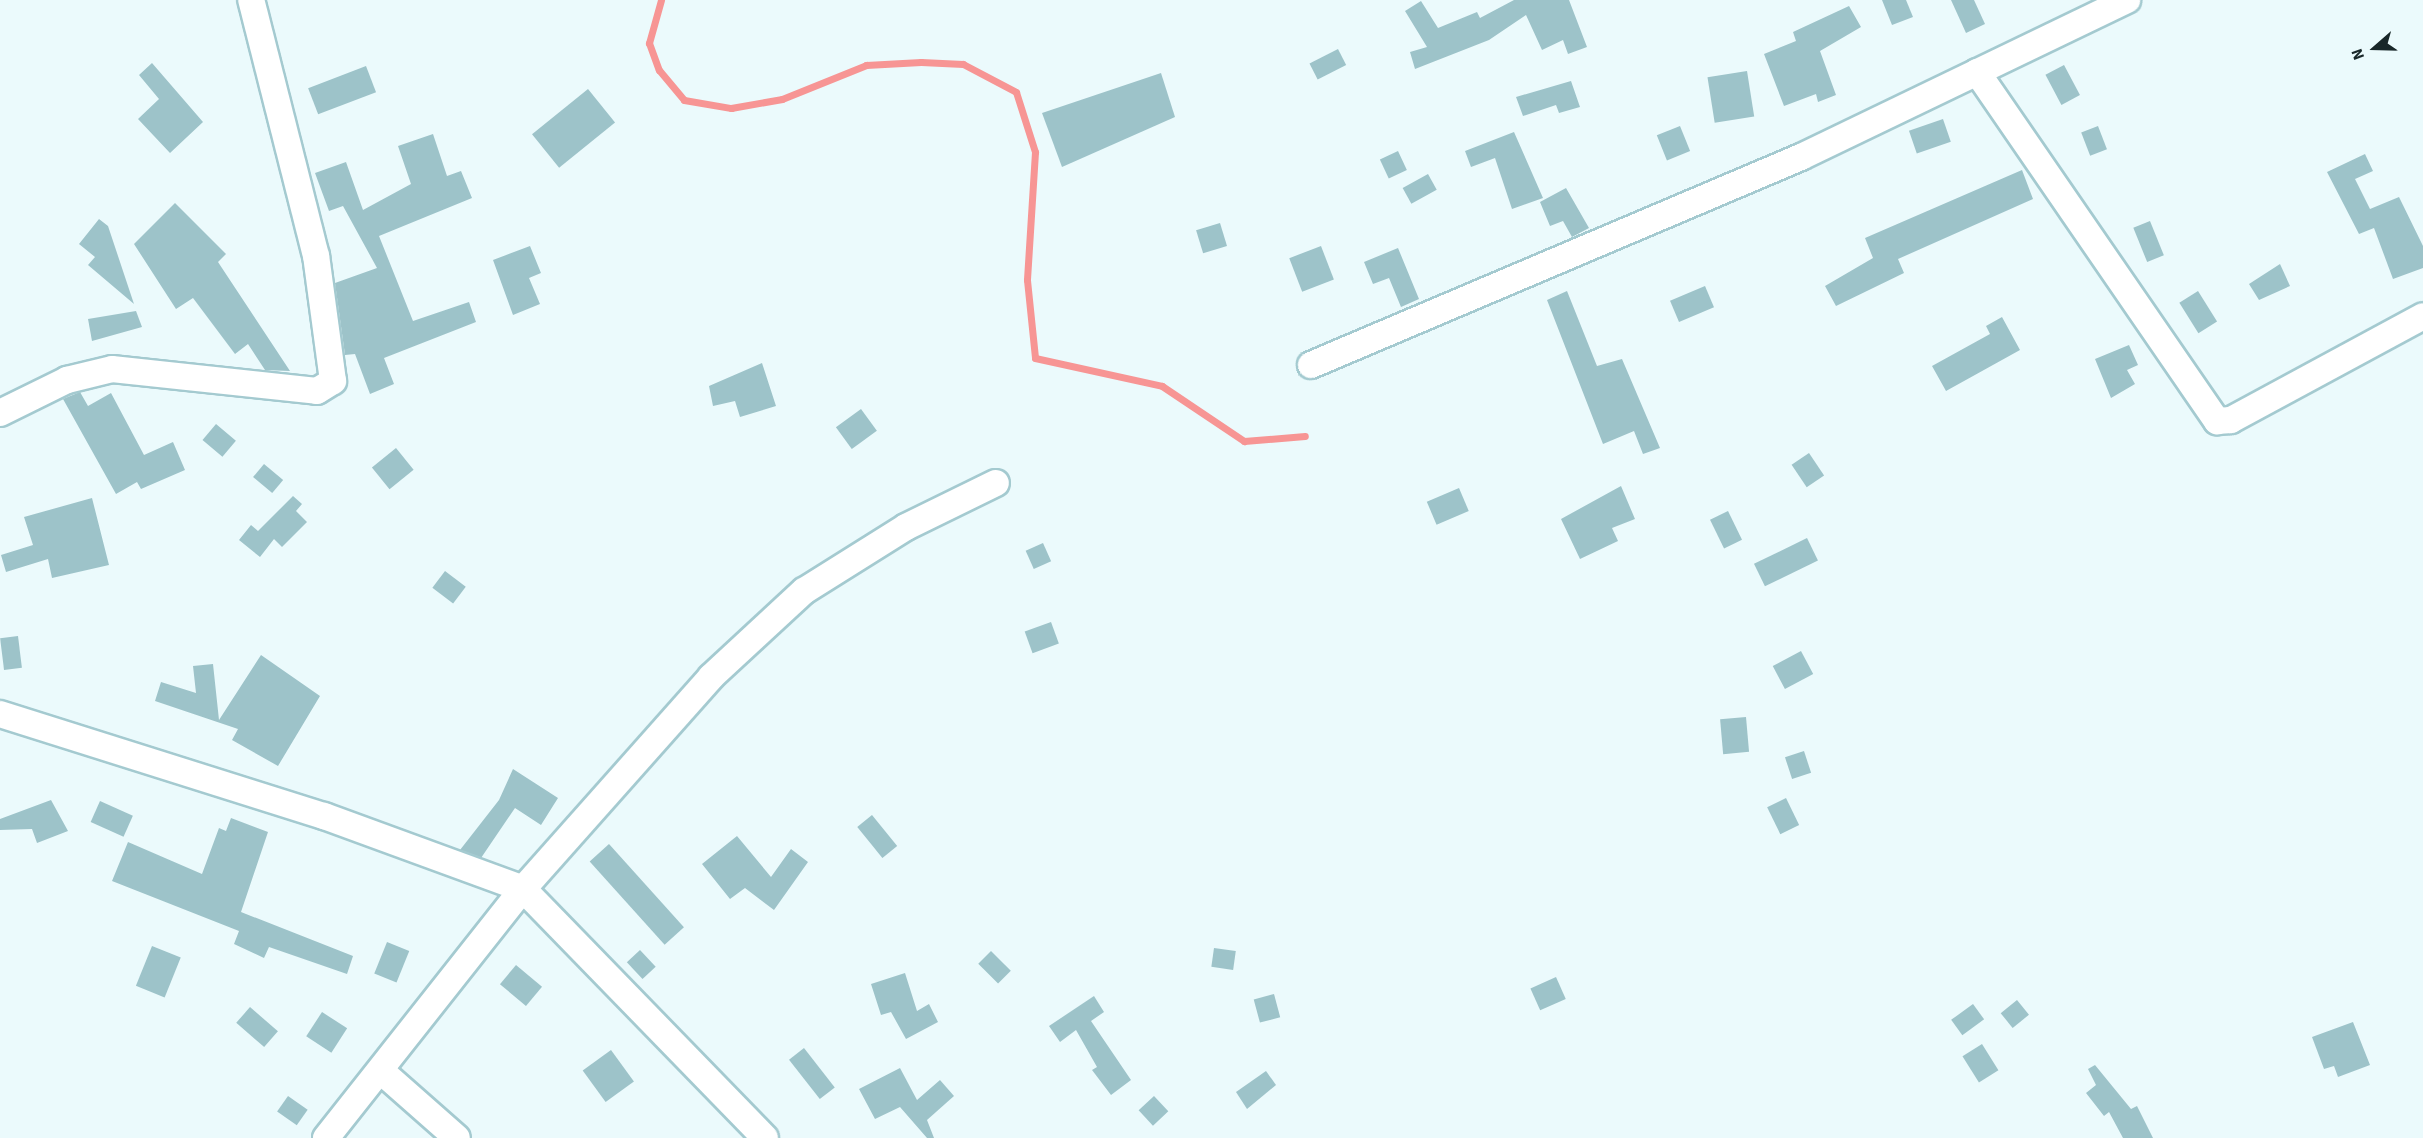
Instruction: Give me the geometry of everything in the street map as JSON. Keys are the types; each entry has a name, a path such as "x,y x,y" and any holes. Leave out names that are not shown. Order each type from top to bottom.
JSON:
{"street":[{"path":"0,413 67,380 112,369 317,391 333,381 315,256 252,0"},
{"path":"1311,365 1802,157 2127,0"},
{"path":"1977,72 2217,421 2231,420 2423,316"},
{"path":"327,1138 523,889 711,677 804,591 906,527 996,483"},
{"path":"0,714 324,816 523,889 765,1138"},
{"path":"381,1071 457,1138"}],"building":[{"path":"1514,0 1569,0 1587,47 1568,54 1563,40 1542,50 1526,15 1489,40 1415,69 1410,52 1427,47 1405,11 1421,1 1438,28 1477,12 1480,18"},
{"path":"1882,0 1906,0 1913,17 1892,25"},
{"path":"1951,0 1974,0 1985,24 1966,33"},
{"path":"1849,6 1861,27 1820,51 1836,95 1818,102 1816,94 1784,106 1764,54 1796,41 1793,32"},
{"path":"1338,49 1346,65 1318,80 1309,64"},
{"path":"152,63 203,122 170,153 138,119 159,99 139,75"},
{"path":"2064,65 2080,95 2061,105 2045,75"},
{"path":"366,66 376,92 318,114 308,88"},
{"path":"1747,71 1754,116 1715,123 1707,77"},
{"path":"1161,73 1175,117 1062,167 1042,113"},
{"path":"1571,81 1580,107 1559,113 1556,105 1523,116 1516,97"},
{"path":"588,89 615,122 559,168 532,134"},
{"path":"1943,119 1951,142 1917,153 1909,131"},
{"path":"1680,126 1690,151 1667,160 1657,135"},
{"path":"2098,126 2107,149 2090,156 2081,132"},
{"path":"1514,132 1543,198 1512,209 1495,158 1471,167 1465,151"},
{"path":"433,134 447,176 461,171 472,198 379,236 413,321 469,302 476,322 384,358 394,384 370,394 355,354 345,355 335,283 377,268 343,206 329,211 315,173 346,162 363,210 411,184 398,146"},
{"path":"1398,151 1407,170 1389,178 1380,159"},
{"path":"2365,154 2373,171 2355,179 2370,209 2399,197 2423,246 2423,268 2393,279 2374,228 2359,234 2327,172"},
{"path":"2022,170 2033,199 1898,259 1904,273 1836,306 1825,286 1873,258 1865,238"},
{"path":"1428,174 1437,190 1411,204 1403,188"},
{"path":"1566,188 1589,228 1572,237 1563,221 1550,226 1540,202"},
{"path":"175,203 226,254 218,262 290,371 265,370 248,344 235,354 193,298 176,309 134,244"},
{"path":"99,219 108,226 134,304 88,265 95,257 79,244"},
{"path":"2150,221 2164,255 2147,262 2133,228"},
{"path":"1220,223 1227,246 1203,253 1196,230"},
{"path":"530,246 541,273 529,278 540,304 513,315 493,260"},
{"path":"1321,246 1334,280 1302,292 1289,258"},
{"path":"1398,248 1419,299 1401,307 1389,278 1373,284 1364,262"},
{"path":"2280,264 2290,286 2259,300 2249,284"},
{"path":"1705,286 1714,307 1679,322 1670,301"},
{"path":"1567,291 1597,366 1622,359 1660,448 1643,454 1634,431 1603,444 1547,300"},
{"path":"2198,291 2217,322 2198,333 2179,303"},
{"path":"136,311 142,327 92,341 88,319"},
{"path":"2002,317 2020,350 1946,391 1932,366 1990,334 1986,326"},
{"path":"2129,345 2138,365 2127,370 2135,384 2111,398 2095,359"},
{"path":"762,363 776,406 740,417 735,401 713,406 709,386"},
{"path":"80,392 88,406 111,393 144,455 173,442 185,470 141,489 137,482 116,494 63,399"},
{"path":"861,409 877,431 852,449 836,427"},
{"path":"216,424 236,441 222,457 203,440"},
{"path":"396,448 414,470 390,489 372,468"},
{"path":"1809,453 1824,475 1807,487 1792,465"},
{"path":"264,464 283,480 272,493 253,477"},
{"path":"1621,486 1635,519 1612,528 1618,541 1580,559 1561,519"},
{"path":"1459,488 1469,511 1437,525 1427,502"},
{"path":"293,496 302,504 296,511 307,522 282,547 274,539 260,557 239,540 251,525 258,531"},
{"path":"92,498 109,565 52,578 48,559 6,572 1,555 33,545 24,517"},
{"path":"1728,511 1742,540 1724,549 1710,520"},
{"path":"1807,538 1818,560 1765,586 1754,564"},
{"path":"1043,543 1051,561 1034,569 1026,551"},
{"path":"445,571 466,587 453,603 432,588"},
{"path":"1051,622 1059,644 1033,653 1025,632"},
{"path":"18,636 22,668 4,670 0,638"},
{"path":"1801,651 1813,674 1785,689 1773,666"},
{"path":"261,655 320,696 278,766 232,740 238,729 155,701 161,682 196,693 193,666 213,664 219,720"},
{"path":"1746,717 1749,752 1723,754 1720,719"},
{"path":"1804,751 1811,773 1792,779 1785,757"},
{"path":"513,769 558,798 541,825 515,808 481,858 460,850 499,800"},
{"path":"1786,798 1799,825 1780,834 1767,807"},
{"path":"51,800 68,831 37,843 32,829 0,830 0,819"},
{"path":"100,801 133,816 124,837 91,822"},
{"path":"872,815 897,846 882,858 857,827"},
{"path":"231,818 268,832 241,912 353,956 347,974 269,947 264,958 234,944 239,931 112,881 128,842 202,874 219,828 226,831"},
{"path":"737,836 771,877 791,849 808,862 774,910 745,888 730,899 702,864"},
{"path":"609,844 684,927 665,945 590,861"},
{"path":"387,942 409,951 397,983 374,974"},
{"path":"152,946 181,958 165,997 136,986"},
{"path":"1214,948 1236,951 1233,970 1211,967"},
{"path":"640,950 656,967 643,979 627,962"},
{"path":"991,951 1011,971 998,984 978,964"},
{"path":"516,965 542,987 526,1006 500,984"},
{"path":"905,973 917,1011 929,1004 938,1022 906,1039 891,1012 881,1015 871,984"},
{"path":"1556,977 1566,999 1540,1010 1530,988"},
{"path":"1274,994 1280,1017 1260,1023 1254,999"},
{"path":"1094,996 1104,1012 1091,1021 1131,1080 1111,1095 1092,1070 1097,1067 1076,1030 1060,1042 1049,1026"},
{"path":"2017,1000 2029,1015 2013,1028 2001,1013"},
{"path":"1973,1004 1984,1019 1962,1035 1951,1020"},
{"path":"250,1007 278,1031 264,1047 236,1023"},
{"path":"322,1012 347,1028 331,1053 306,1036"},
{"path":"2353,1022 2370,1065 2338,1077 2334,1066 2324,1069 2312,1037"},
{"path":"1982,1044 1998,1070 1979,1082 1962,1056"},
{"path":"804,1048 835,1087 820,1099 789,1060"},
{"path":"611,1050 634,1082 606,1102 583,1071"},
{"path":"2095,1065 2131,1109 2137,1106 2153,1138 2123,1138 2109,1112 2104,1116 2086,1093 2096,1085 2088,1069"},
{"path":"900,1068 917,1100 940,1080 954,1096 927,1120 934,1138 927,1138 900,1107 875,1119 859,1089"},
{"path":"1266,1071 1276,1085 1247,1109 1236,1092"},
{"path":"288,1096 308,1110 297,1125 277,1112"},
{"path":"1154,1096 1168,1111 1153,1126 1139,1110"}],"waterway":[{"path":"661,0 649,43 659,70 684,100 731,108 782,99 866,65 921,62 963,64 1016,92 1035,152 1027,280 1035,358 1162,386 1244,441 1305,436"}]}
